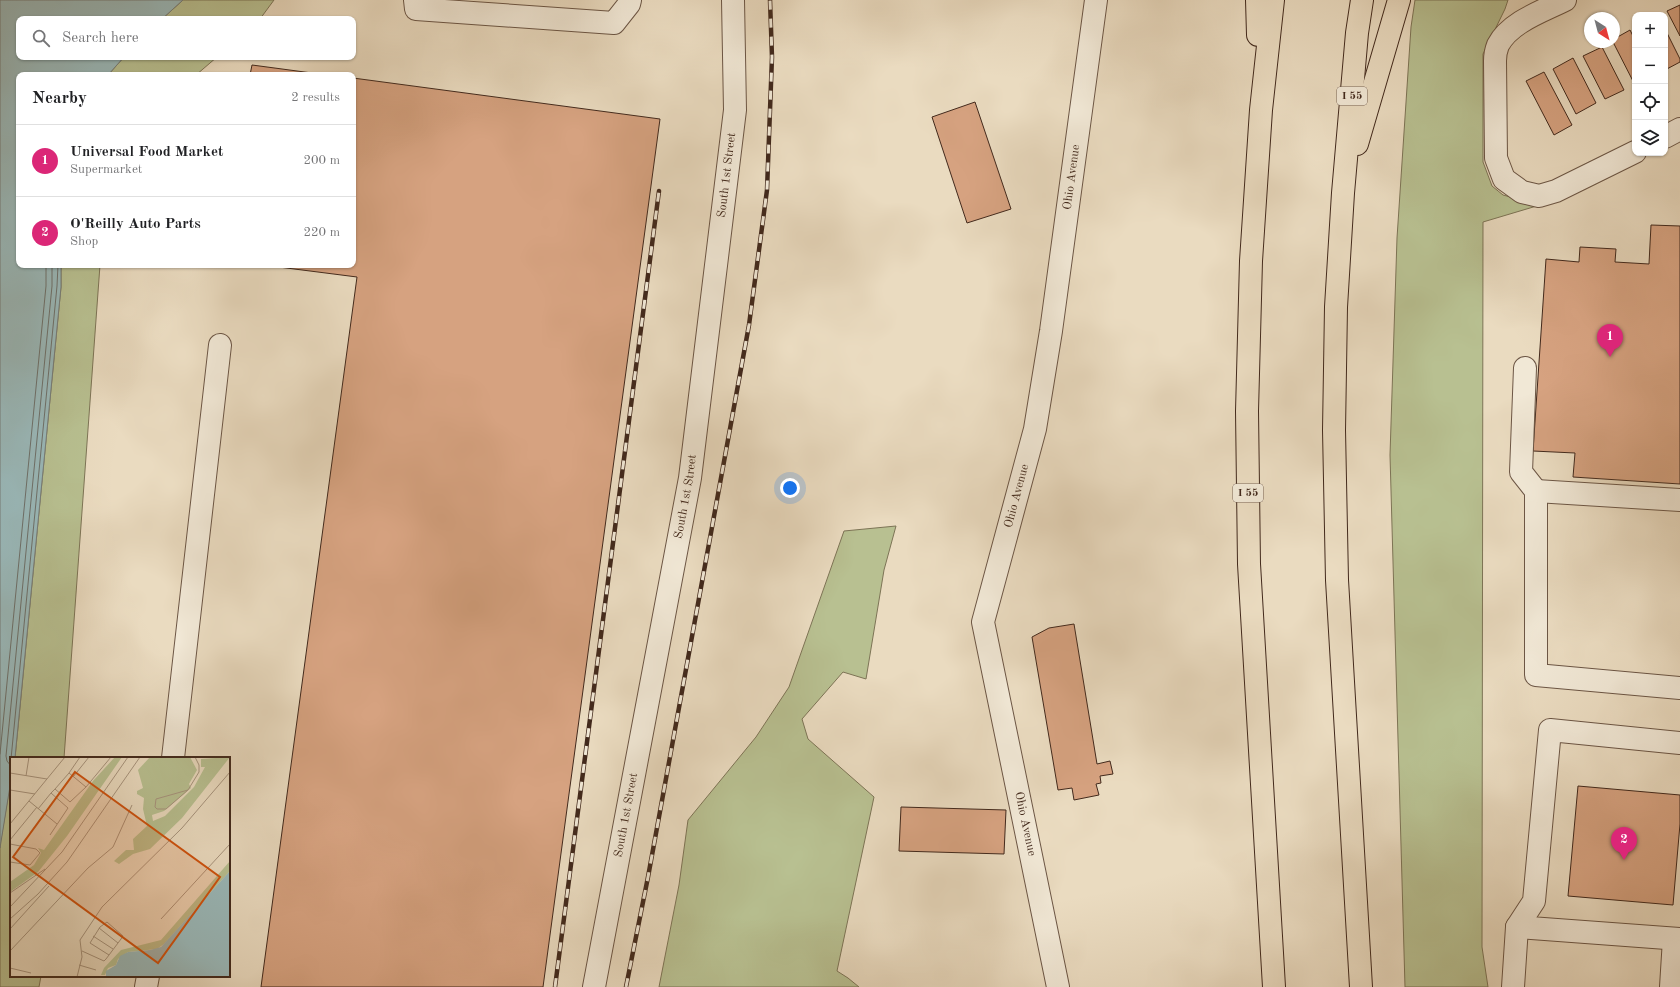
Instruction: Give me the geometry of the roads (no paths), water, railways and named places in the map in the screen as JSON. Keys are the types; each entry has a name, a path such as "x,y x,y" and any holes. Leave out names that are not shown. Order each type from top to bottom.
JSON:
{"highway":[{"path":"1257,0 1261,110"},
{"name":"I 55","path":"1273,0 1261,110 1251,261 1247,403 1249,564 1274,987"},
{"name":"I 55","path":"1361,987 1337,580 1334,430 1336,307 1343,193 1357,33 1362,0"},
{"path":"1343,193 1399,0"}],"street":[{"path":"415,0 416,9 614,23 629,4 630,0"},
{"name":"South 1st Street","path":"594,987 690,478 735,110 733,0"},
{"name":"Ohio Avenue","path":"1058,987 984,622 1035,429 1051,328 1096,0"},
{"path":"1565,0 1522,22 1506,34 1497,46 1494,61 1496,158 1504,179 1522,192 1539,196 1556,191 1632,153"},
{"path":"1668,135 1680,129"},
{"path":"173,757 220,345"},
{"path":"1525,368 1521,472 1536,491 1536,675 1680,688"},
{"path":"1536,491 1680,500"},
{"path":"1513,987 1517,927 1534,901 1550,730 1680,744"},
{"path":"1517,927 1677,939 1670,987"},
{"path":"146,987 148,977"}],"water":[{"path":"0,0 183,0 165,16 16,16 16,60 121,60 111,72 16,72 16,268 61,268 61,287 15,757 10,757 10,786 0,848"}],"railway":[{"path":"626,987 648,877 749,325 767,190 772,57 770,0"},
{"path":"555,987 659,191"}],"place":[{"name":"Universal Food Market","path":"1610,357"},
{"name":"O'Reilly Auto Parts","path":"1624,860"}]}
